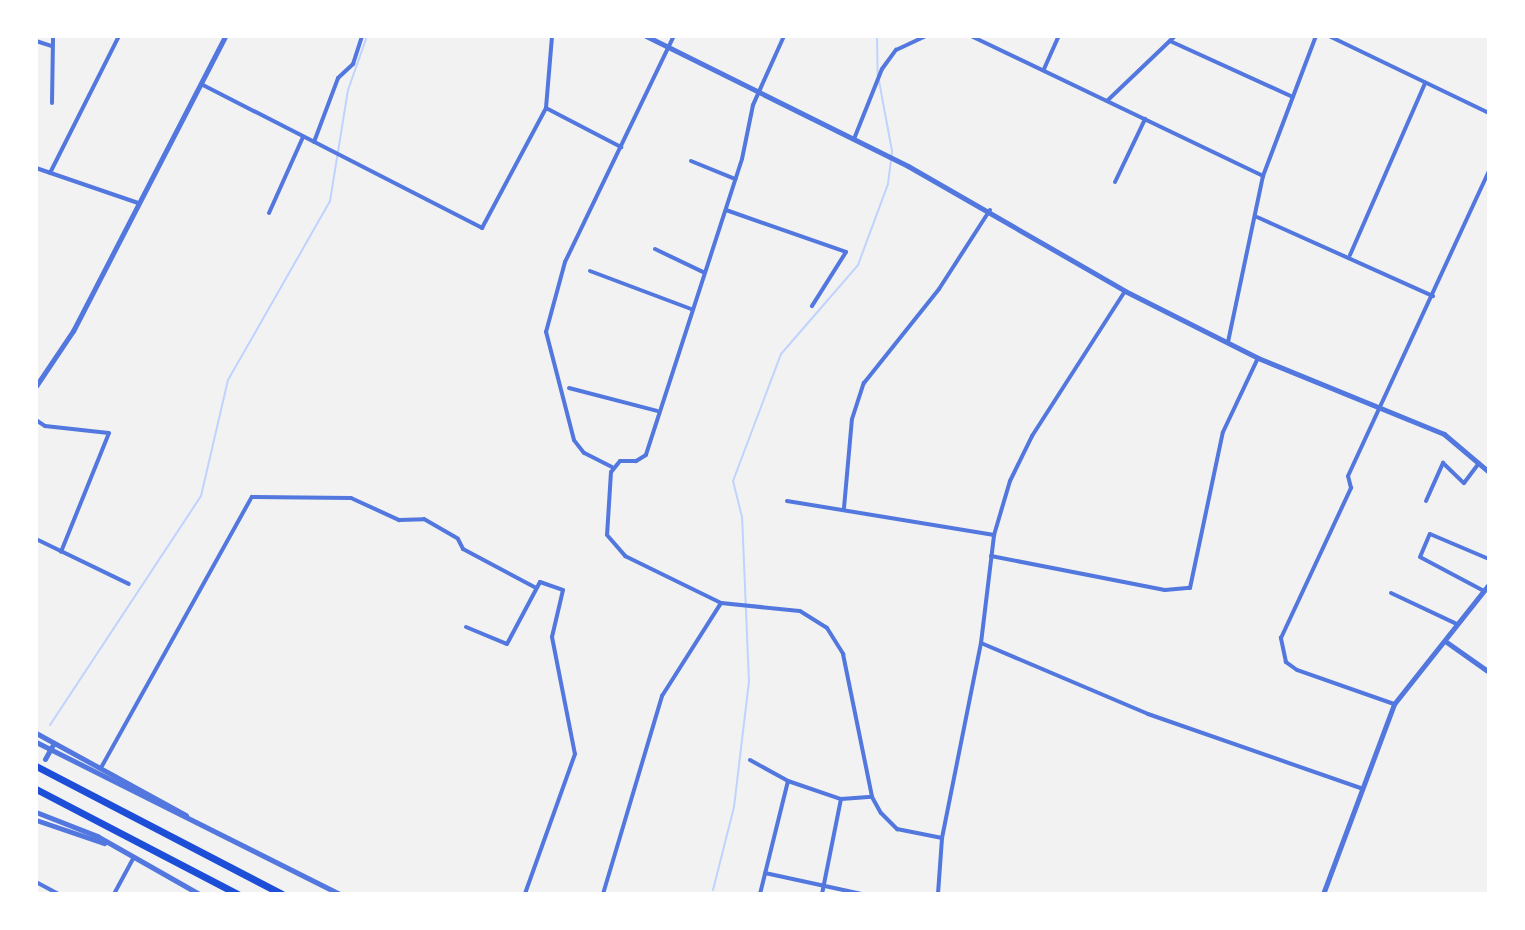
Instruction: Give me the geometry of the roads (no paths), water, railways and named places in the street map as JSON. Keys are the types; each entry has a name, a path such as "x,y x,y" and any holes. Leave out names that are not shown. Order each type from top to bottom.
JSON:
{"highway":[{"path":"36,766 282,894"},
{"path":"36,789 238,894"}],"street":[{"path":"52,103 53,36"},
{"path":"50,173 119,36"},
{"path":"36,386 47,374 225,36"},
{"path":"314,142 338,78 353,64 362,36"},
{"path":"201,84 482,228 546,108 552,36"},
{"path":"646,36 990,210 1125,291 1258,358 1444,434 1489,472"},
{"path":"674,36 565,262 546,332 574,440 584,453 612,467 646,455 657,411 726,210 753,105 784,36"},
{"path":"907,36 909,43"},
{"path":"854,139 882,69 909,43 926,36"},
{"path":"971,36 1263,176"},
{"path":"1044,69 1059,36"},
{"path":"1108,100 1175,36"},
{"path":"1228,342 1257,217 1263,176 1316,36"},
{"path":"1329,36 1489,113"},
{"path":"36,41 51,46"},
{"path":"1170,41 1293,97"},
{"path":"1350,255 1425,83"},
{"path":"546,108 622,147"},
{"path":"1115,182 1145,118"},
{"path":"269,213 303,137"},
{"path":"691,161 735,179"},
{"path":"36,168 138,203"},
{"path":"1394,704 1297,670 1281,651 1281,638 1351,488 1348,476 1489,171"},
{"path":"726,210 846,252 812,306"},
{"path":"844,508 852,419 864,383 939,289 990,210"},
{"path":"1257,217 1350,255 1433,296"},
{"path":"655,249 703,272"},
{"path":"590,271 691,309"},
{"path":"938,894 942,838 981,643 994,535 1026,447 1125,291"},
{"path":"991,556 1165,590 1190,588 1223,432 1258,358"},
{"path":"36,370 47,374"},
{"path":"569,388 657,411"},
{"path":"36,420 45,426 109,433 61,552"},
{"path":"1426,501 1443,463 1464,483 1479,463"},
{"path":"612,467 608,541 625,556 721,603 800,611 836,640 872,797 897,829 942,838"},
{"path":"102,766 252,497 351,498 399,520 424,519 458,539 463,549 536,588"},
{"path":"787,501 994,535"},
{"path":"1484,591 1420,557 1430,534 1489,559"},
{"path":"36,539 129,584"},
{"path":"466,627 507,644 536,588 548,581 564,595 552,637 575,754 525,894"},
{"path":"1323,894 1360,788 1394,704 1489,584"},
{"path":"1391,593 1457,624"},
{"path":"603,894 662,696 721,603"},
{"path":"1445,641 1489,672"},
{"path":"981,643 1148,714 1360,788"},
{"path":"36,733 102,766 190,818"},
{"path":"36,742 339,894"},
{"path":"45,759 54,743"},
{"path":"53,763 63,747"},
{"path":"750,760 788,781 841,799 872,797"},
{"path":"760,894 788,781"},
{"path":"822,894 841,799"},
{"path":"36,812 116,847 199,894"},
{"path":"36,820 116,847"},
{"path":"114,894 134,857"},
{"path":"765,873 862,894"},
{"path":"36,882 59,894"}],"waterway":[{"path":"50,725 201,496 228,380 330,201 348,90 367,36"},
{"path":"877,36 878,75"},
{"path":"713,890 734,807 749,682 742,517 733,481 781,354 858,265 888,184 892,151 879,81"}]}
